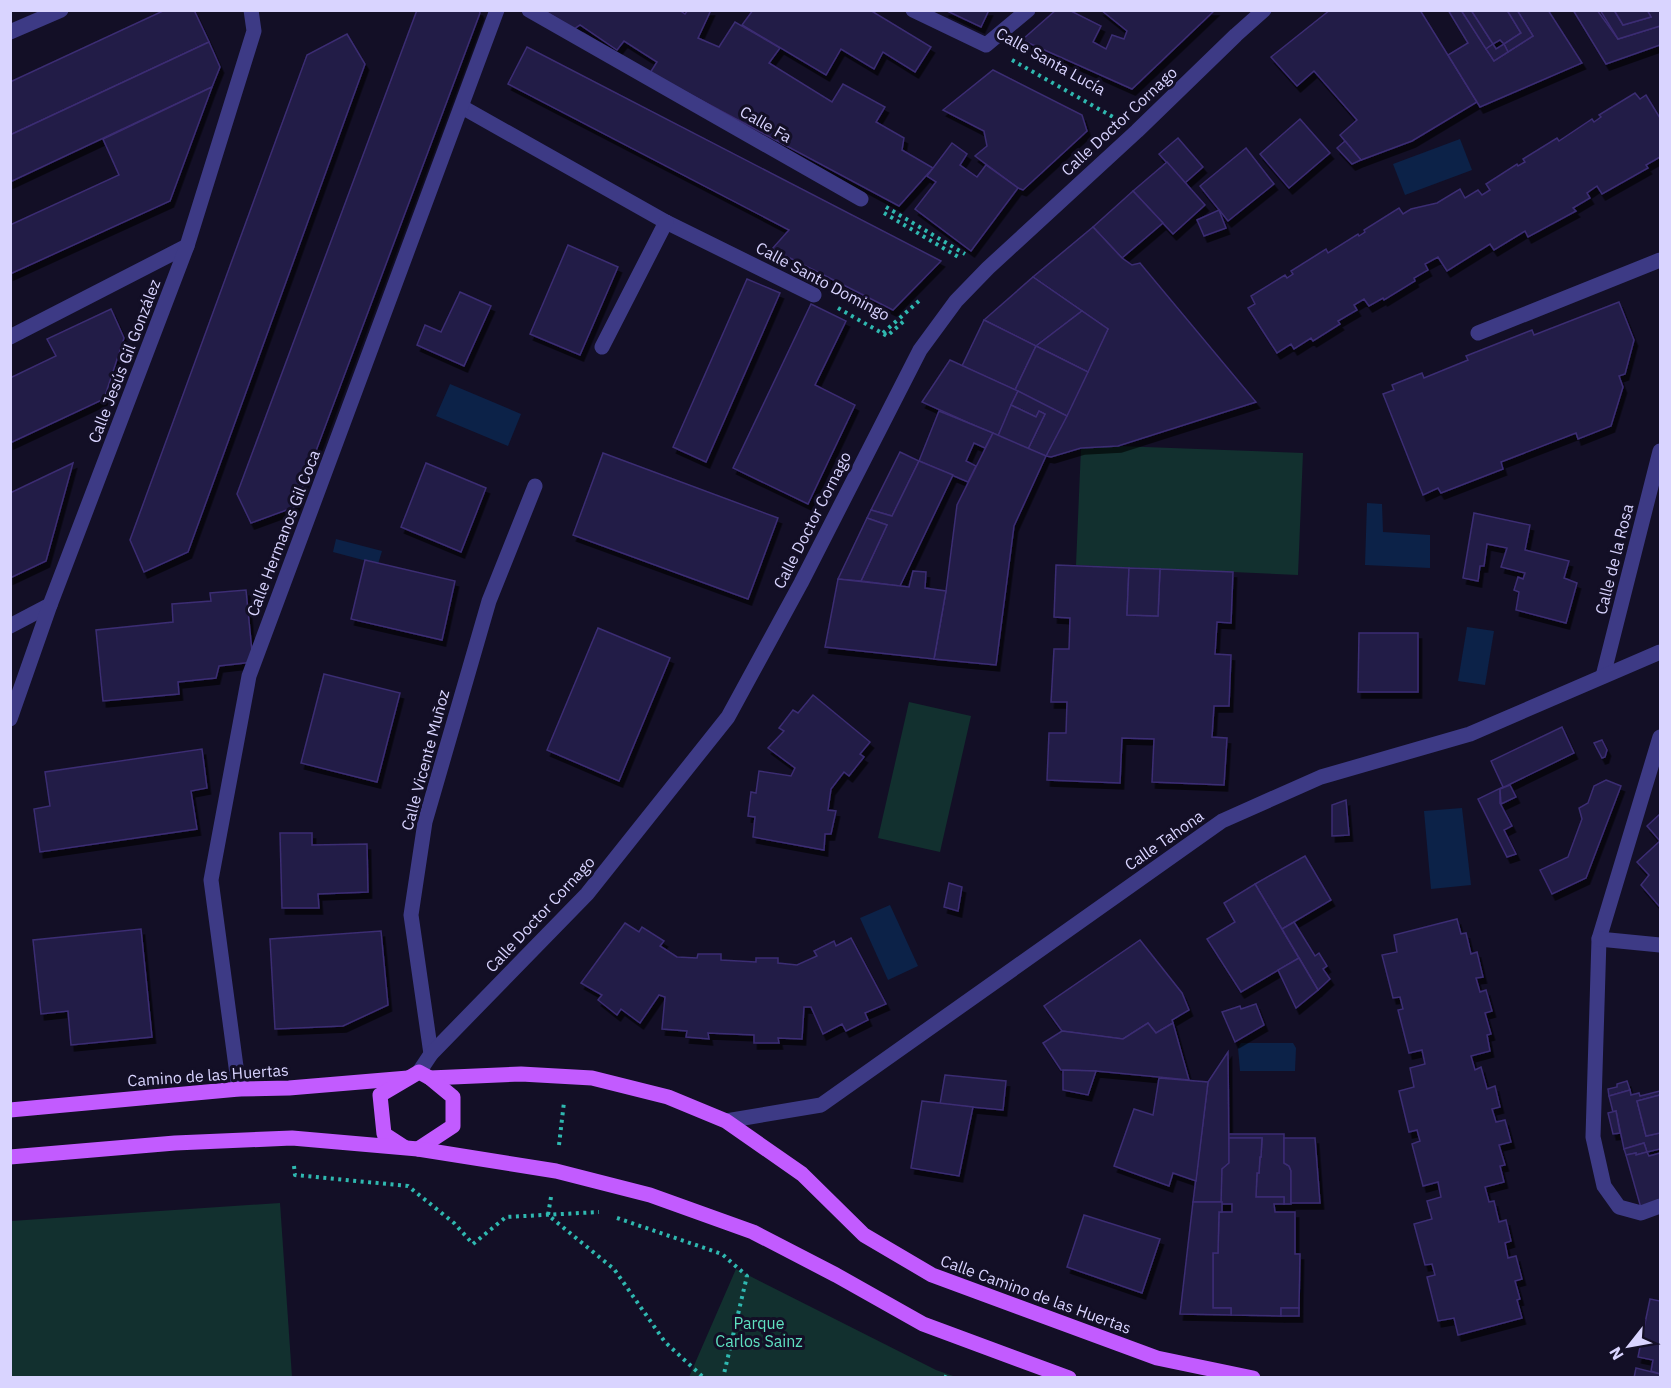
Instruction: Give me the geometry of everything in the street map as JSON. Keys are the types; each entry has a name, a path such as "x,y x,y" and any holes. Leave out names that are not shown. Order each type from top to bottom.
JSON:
{"main road":[{"name":"Calle Camino de las Huertas","path":"419,1076 521,1074 592,1078 668,1097 726,1121 802,1174 864,1235 932,1275 1157,1358 1253,1377"},
{"name":"Camino de las Huertas","path":"10,1110 239,1089 419,1076"},
{"path":"419,1076 453,1097 453,1126 412,1149 384,1134 381,1095 419,1076"},
{"path":"10,1157 175,1143 292,1138 412,1149 556,1171 650,1195 753,1232 837,1275 923,1324 1069,1377"}],"street":[{"path":"10,32 61,10"},
{"name":"Calle Jesús Gil González","path":"10,719 50,605 187,246 254,31 251,10"},
{"name":"Calle Hermanos Gil Coca","path":"239,1089 211,880 249,676 497,10"},
{"name":"Calle Fa","path":"529,10 861,199"},
{"name":"Calle Santa Lucía","path":"913,10 986,45"},
{"path":"986,45 1028,10"},
{"name":"Calle Doctor Cornago","path":"419,1076 431,1054 587,894 729,717 801,583 920,350 952,307 986,270 1264,10"},
{"name":"Calle Santo Domingo","path":"462,107 666,222 814,295"},
{"path":"602,347 666,222"},
{"path":"10,337 187,246"},
{"path":"1478,333 1660,260"},
{"name":"Calle de la Rosa","path":"1603,676 1660,451"},
{"name":"Calle Vicente Muñoz","path":"431,1054 411,915 425,822 489,601 535,486"},
{"path":"10,626 50,605"},
{"name":"Calle Tahona","path":"726,1121 821,1105 1222,821 1321,777 1470,734 1660,652"},
{"path":"1660,737 1599,939 1593,1137 1604,1186 1619,1207 1641,1213 1660,1206"},
{"path":"1599,939 1660,945"}],"path":[{"name":"Calle Santa Lucía","path":"986,45 1137,131"},
{"path":"861,199 986,270"},
{"name":"Calle Santo Domingo","path":"814,295 887,336 933,295 952,307"},
{"path":"548,1215 568,1077"},
{"path":"292,1138 295,1175 408,1186 454,1223 473,1244 506,1217 601,1212"},
{"path":"548,1215 614,1269 665,1342 704,1377"},
{"path":"612,1216 722,1254 747,1276 723,1377"}],"green space":[{"path":"1118,446 1303,453 1298,575 1076,565 1081,448"},
{"path":"909,702 971,716 940,852 878,838"},
{"path":"280,1203 292,1377 11,1377 11,1221"},
{"name":"Parque Carlos Sainz","path":"736,1269 936,1370 956,1377 689,1377"}],"water":[{"path":"1460,139 1472,170 1405,195 1393,164"},
{"path":"450,384 521,414 508,446 436,416"},
{"path":"1367,503 1382,504 1383,532 1430,535 1430,568 1365,565"},
{"path":"336,539 382,551 378,564 333,552"},
{"path":"1467,627 1494,631 1485,685 1458,681"},
{"path":"1462,808 1471,885 1431,889 1424,811"},
{"path":"890,905 918,966 888,980 860,918"},
{"path":"1241,1043 1293,1043 1296,1048 1295,1071 1240,1071 1238,1048"}],"building":[{"path":"165,10 194,10 209,42 10,135 10,82"},
{"path":"417,10 479,10 480,13 295,507 251,523 237,494"},
{"path":"543,10 679,10 685,14 688,10 711,10 698,38 719,47 735,22 780,48 769,63 832,102 843,84 885,107 876,122 904,138 902,150 933,168 899,206 650,73 657,62 624,41 617,50 580,25 574,29"},
{"path":"753,10 870,10 931,47 915,72 883,52 874,69 841,49 826,75 742,25"},
{"path":"945,10 989,10 981,27"},
{"path":"1056,10 1069,10 1101,26 1093,42 1106,49 1112,35 1124,39 1127,31 1101,10 1215,10 1132,89 1022,40"},
{"path":"1330,10 1420,10 1477,102 1412,141 1361,160 1340,135 1357,120 1314,71 1297,86 1271,57"},
{"path":"1448,10 1461,10 1494,61 1533,36 1517,10 1548,10 1582,63 1480,107 1448,55 1468,43"},
{"path":"1461,10 1471,10 1493,44 1486,49"},
{"path":"1471,10 1507,10 1521,33 1504,44 1500,40 1493,44"},
{"path":"1507,10 1517,10 1533,36 1508,52 1504,44 1521,33"},
{"path":"1573,10 1597,10 1618,39 1660,26 1660,45 1606,64"},
{"path":"1600,10 1614,10 1623,25 1651,17 1647,10 1660,10 1660,26 1618,39"},
{"path":"1614,10 1647,10 1651,17 1623,25"},
{"path":"347,34 365,64 188,552 144,572 130,540 307,55"},
{"path":"209,42 220,67 212,87 10,182 10,135"},
{"path":"1493,44 1496,49 1504,44 1508,52 1494,61 1486,49"},
{"path":"527,47 941,261 893,310 772,249 789,230 508,84"},
{"path":"993,70 1082,115 1087,131 1023,190 975,156 987,146 984,131 943,110"},
{"path":"212,87 170,201 10,274 10,225 119,175 103,139"},
{"path":"1635,93 1640,99 1646,95 1660,118 1660,157 1646,165 1648,168 1602,194 1597,186 1587,193 1590,198 1573,208 1576,211 1528,237 1525,231 1494,250 1490,244 1447,271 1438,257 1425,264 1428,270 1414,278 1415,281 1384,300 1383,298 1369,306 1364,299 1354,305 1357,310 1338,321 1340,324 1313,341 1311,338 1294,349 1291,344 1277,353 1248,308 1255,304 1251,296 1285,275 1287,278 1293,274 1291,271 1326,249 1328,253 1358,234 1359,236 1365,232 1364,230 1399,208 1403,214 1411,209 1437,203 1460,189 1465,198 1478,190 1482,195 1490,190 1486,184 1517,164 1518,166 1525,162 1523,159 1557,138 1559,141 1592,119 1594,122 1601,117 1599,115"},
{"path":"1300,119 1330,153 1289,188 1260,154"},
{"path":"1178,138 1203,167 1185,183 1159,154"},
{"path":"1345,141 1361,160 1352,164 1337,148"},
{"path":"952,143 967,154 960,165 977,177 986,165 1018,188 971,251 915,209 936,182 927,176"},
{"path":"1246,148 1274,184 1228,221 1200,186"},
{"path":"1167,162 1205,205 1173,234 1133,191"},
{"path":"1133,191 1163,223 1122,258 1093,227"},
{"path":"1219,210 1226,228 1204,236 1197,220"},
{"path":"1093,227 1122,258 1132,265 1140,263 1256,402 1118,446 1081,448 1051,457 1046,456 1108,329 1033,277"},
{"path":"568,245 618,267 580,355 530,334"},
{"path":"1033,277 1082,311 1036,346 984,320"},
{"path":"747,279 780,293 706,462 673,447"},
{"path":"460,292 491,306 464,366 417,345 425,325 441,332"},
{"path":"1619,302 1634,340 1625,374 1619,376 1623,387 1611,426 1578,439 1576,433 1501,462 1503,469 1441,493 1438,488 1423,495 1383,394 1394,390 1392,385 1422,373 1424,378 1468,360 1466,356 1532,330 1534,335"},
{"path":"811,304 846,321 815,385 855,405 808,504 733,468"},
{"path":"111,309 124,338 104,399 10,443 10,378 56,356 47,339"},
{"path":"1082,311 1108,329 1088,372 1036,346"},
{"path":"984,320 1036,346 1015,390 962,366"},
{"path":"1036,346 1088,372 1067,416 1015,390"},
{"path":"950,360 1018,391 998,436 922,402"},
{"path":"1018,391 1067,416 1046,456 1028,449 1045,414 1039,411 1036,417 1011,405"},
{"path":"1011,405 1036,417 1039,411 1045,414 1028,449 998,436"},
{"path":"939,411 993,433 985,448 974,443 966,461 976,466 968,482 919,461"},
{"path":"993,433 1046,456 1014,526 996,665 934,659 946,591 957,505"},
{"path":"900,452 919,461 892,516 871,510"},
{"path":"603,453 778,518 748,599 573,535"},
{"path":"919,461 953,475 900,586 861,581 887,525 867,518 871,510 892,516"},
{"path":"73,463 46,561 10,578 10,493"},
{"path":"426,463 486,488 461,552 401,527"},
{"path":"1474,513 1530,525 1525,550 1569,561 1564,578 1577,583 1566,623 1516,610 1519,592 1514,590 1518,577 1523,579 1525,573 1501,567 1507,548 1487,544 1484,566 1480,566 1478,581 1463,578"},
{"path":"867,518 887,525 861,581 838,579"},
{"path":"365,560 455,581 442,640 351,619"},
{"path":"1056,565 1129,568 1127,615 1158,616 1160,569 1233,572 1231,623 1217,622 1215,654 1231,655 1229,706 1214,706 1212,737 1227,738 1224,785 1152,782 1154,739 1122,738 1120,783 1047,780 1049,733 1066,733 1067,702 1051,702 1054,649 1069,649 1070,618 1054,617"},
{"path":"1129,568 1160,569 1158,616 1127,615"},
{"path":"913,571 926,572 925,588 946,591 934,659 825,647 838,579 909,587"},
{"path":"246,590 253,662 219,666 216,678 178,682 179,694 103,701 96,630 173,622 172,604 211,601 210,593"},
{"path":"598,628 670,658 619,781 547,750"},
{"path":"1359,633 1418,633 1418,692 1358,692"},
{"path":"324,674 400,693 377,782 301,763"},
{"path":"813,695 870,742 860,754 864,757 849,776 844,772 831,789 828,810 836,811 831,834 825,834 824,850 753,837 755,817 748,816 751,792 756,793 759,771 791,776 795,768 768,748 784,731 779,728 793,710 798,713"},
{"path":"1562,727 1574,753 1500,789 1500,803 1512,826 1504,830 1516,854 1507,857 1478,799 1503,787 1491,761"},
{"path":"1602,740 1607,750 1605,757 1602,758 1594,743"},
{"path":"202,749 207,788 191,791 197,829 40,852 34,809 50,806 45,772"},
{"path":"1606,780 1621,786 1586,878 1552,894 1540,870 1568,857 1582,819 1579,808 1588,803 1594,786"},
{"path":"1510,785 1516,797 1501,804 1500,789"},
{"path":"1346,800 1349,835 1332,836 1332,805"},
{"path":"1660,814 1660,841 1647,826"},
{"path":"280,833 312,833 312,845 367,844 368,892 318,894 319,908 282,908"},
{"path":"1660,841 1660,907 1641,885 1649,875 1637,862"},
{"path":"1305,856 1331,900 1282,929 1255,884"},
{"path":"949,883 962,887 958,911 944,907"},
{"path":"1255,884 1299,958 1241,992 1207,939 1235,922 1224,903"},
{"path":"1457,919 1461,934 1466,933 1471,954 1477,952 1483,977 1476,978 1480,992 1486,990 1492,1011 1485,1013 1491,1034 1487,1035 1490,1051 1471,1056 1475,1070 1481,1067 1487,1089 1495,1086 1500,1107 1492,1109 1496,1122 1505,1120 1511,1142 1499,1145 1505,1165 1500,1166 1504,1182 1485,1187 1489,1202 1494,1201 1499,1222 1506,1220 1511,1241 1505,1243 1508,1258 1516,1256 1522,1279 1515,1281 1522,1318 1458,1335 1454,1318 1438,1321 1427,1277 1435,1275 1432,1264 1425,1265 1414,1224 1432,1219 1427,1201 1441,1197 1438,1182 1423,1186 1412,1144 1420,1141 1417,1130 1409,1132 1399,1091 1414,1087 1410,1068 1425,1064 1422,1050 1409,1053 1398,1010 1403,1009 1400,997 1393,998 1382,955 1397,952 1394,935"},
{"path":"1294,922 1315,956 1319,953 1327,966 1323,969 1330,979 1318,990 1282,929"},
{"path":"625,923 639,932 642,927 664,941 660,946 677,957 697,958 698,954 721,954 721,960 756,962 756,958 778,958 778,963 797,965 817,956 814,951 834,941 836,946 851,938 886,1004 865,1013 868,1020 846,1031 842,1024 823,1034 811,1007 804,1007 802,1039 778,1038 779,1043 754,1043 754,1035 708,1033 709,1039 686,1037 687,1031 662,1029 665,997 659,995 640,1023 621,1009 617,1015 598,1000 602,995 581,983"},
{"path":"141,929 152,1037 71,1045 68,1011 41,1014 33,940"},
{"path":"381,931 388,1005 343,1026 275,1029 270,939"},
{"path":"1140,940 1182,993 1189,1010 1156,1033 1148,1023 1123,1039 1062,1031 1044,1006"},
{"path":"1299,958 1318,990 1296,1008 1278,970"},
{"path":"1256,1004 1264,1025 1235,1042 1222,1012"},
{"path":"1148,1023 1156,1033 1173,1023 1189,1080 1061,1070 1043,1043 1062,1031 1123,1039"},
{"path":"1228,1052 1229,1163 1222,1169 1222,1202 1193,1202 1208,1082"},
{"path":"1063,1070 1096,1071 1088,1095 1063,1090"},
{"path":"945,1075 1006,1081 1003,1110 940,1104"},
{"path":"1159,1078 1208,1082 1196,1181 1173,1173 1169,1186 1114,1166 1134,1109 1153,1115"},
{"path":"1627,1081 1630,1090 1609,1096 1608,1089"},
{"path":"1630,1090 1631,1095 1639,1093 1640,1096 1660,1091 1660,1095 1637,1101 1646,1136 1660,1133 1660,1149 1647,1152 1644,1143 1624,1149 1616,1111 1613,1112 1609,1096"},
{"path":"1660,1095 1660,1133 1646,1136 1637,1101"},
{"path":"922,1101 973,1107 959,1176 911,1168"},
{"path":"1616,1111 1620,1133 1613,1134 1608,1113"},
{"path":"1229,1134 1284,1134 1284,1163 1291,1171 1291,1204 1284,1204 1284,1197 1256,1197 1262,1138 1229,1138"},
{"path":"1229,1138 1262,1138 1256,1197 1284,1197 1284,1204 1274,1204 1275,1212 1295,1212 1295,1254 1300,1254 1299,1308 1281,1308 1281,1316 1231,1315 1231,1308 1213,1308 1213,1253 1218,1253 1219,1212 1232,1212 1232,1204 1221,1204 1222,1169 1229,1163"},
{"path":"1284,1138 1315,1138 1320,1203 1291,1203 1291,1171 1284,1163"},
{"path":"1644,1143 1647,1152 1626,1155 1624,1149"},
{"path":"1647,1152 1649,1156 1660,1153 1660,1203 1641,1208 1626,1155"},
{"path":"1193,1202 1222,1202 1222,1212 1219,1212 1218,1253 1213,1253 1213,1308 1231,1308 1231,1315 1180,1314"},
{"path":"1084,1215 1160,1239 1142,1293 1067,1267"},
{"path":"1650,1299 1660,1301 1660,1374 1651,1371 1653,1360 1638,1357"},
{"path":"1281,1308 1299,1308 1299,1316 1281,1316"},
{"path":"1636,1368 1660,1374 1660,1378 1634,1378"}]}
